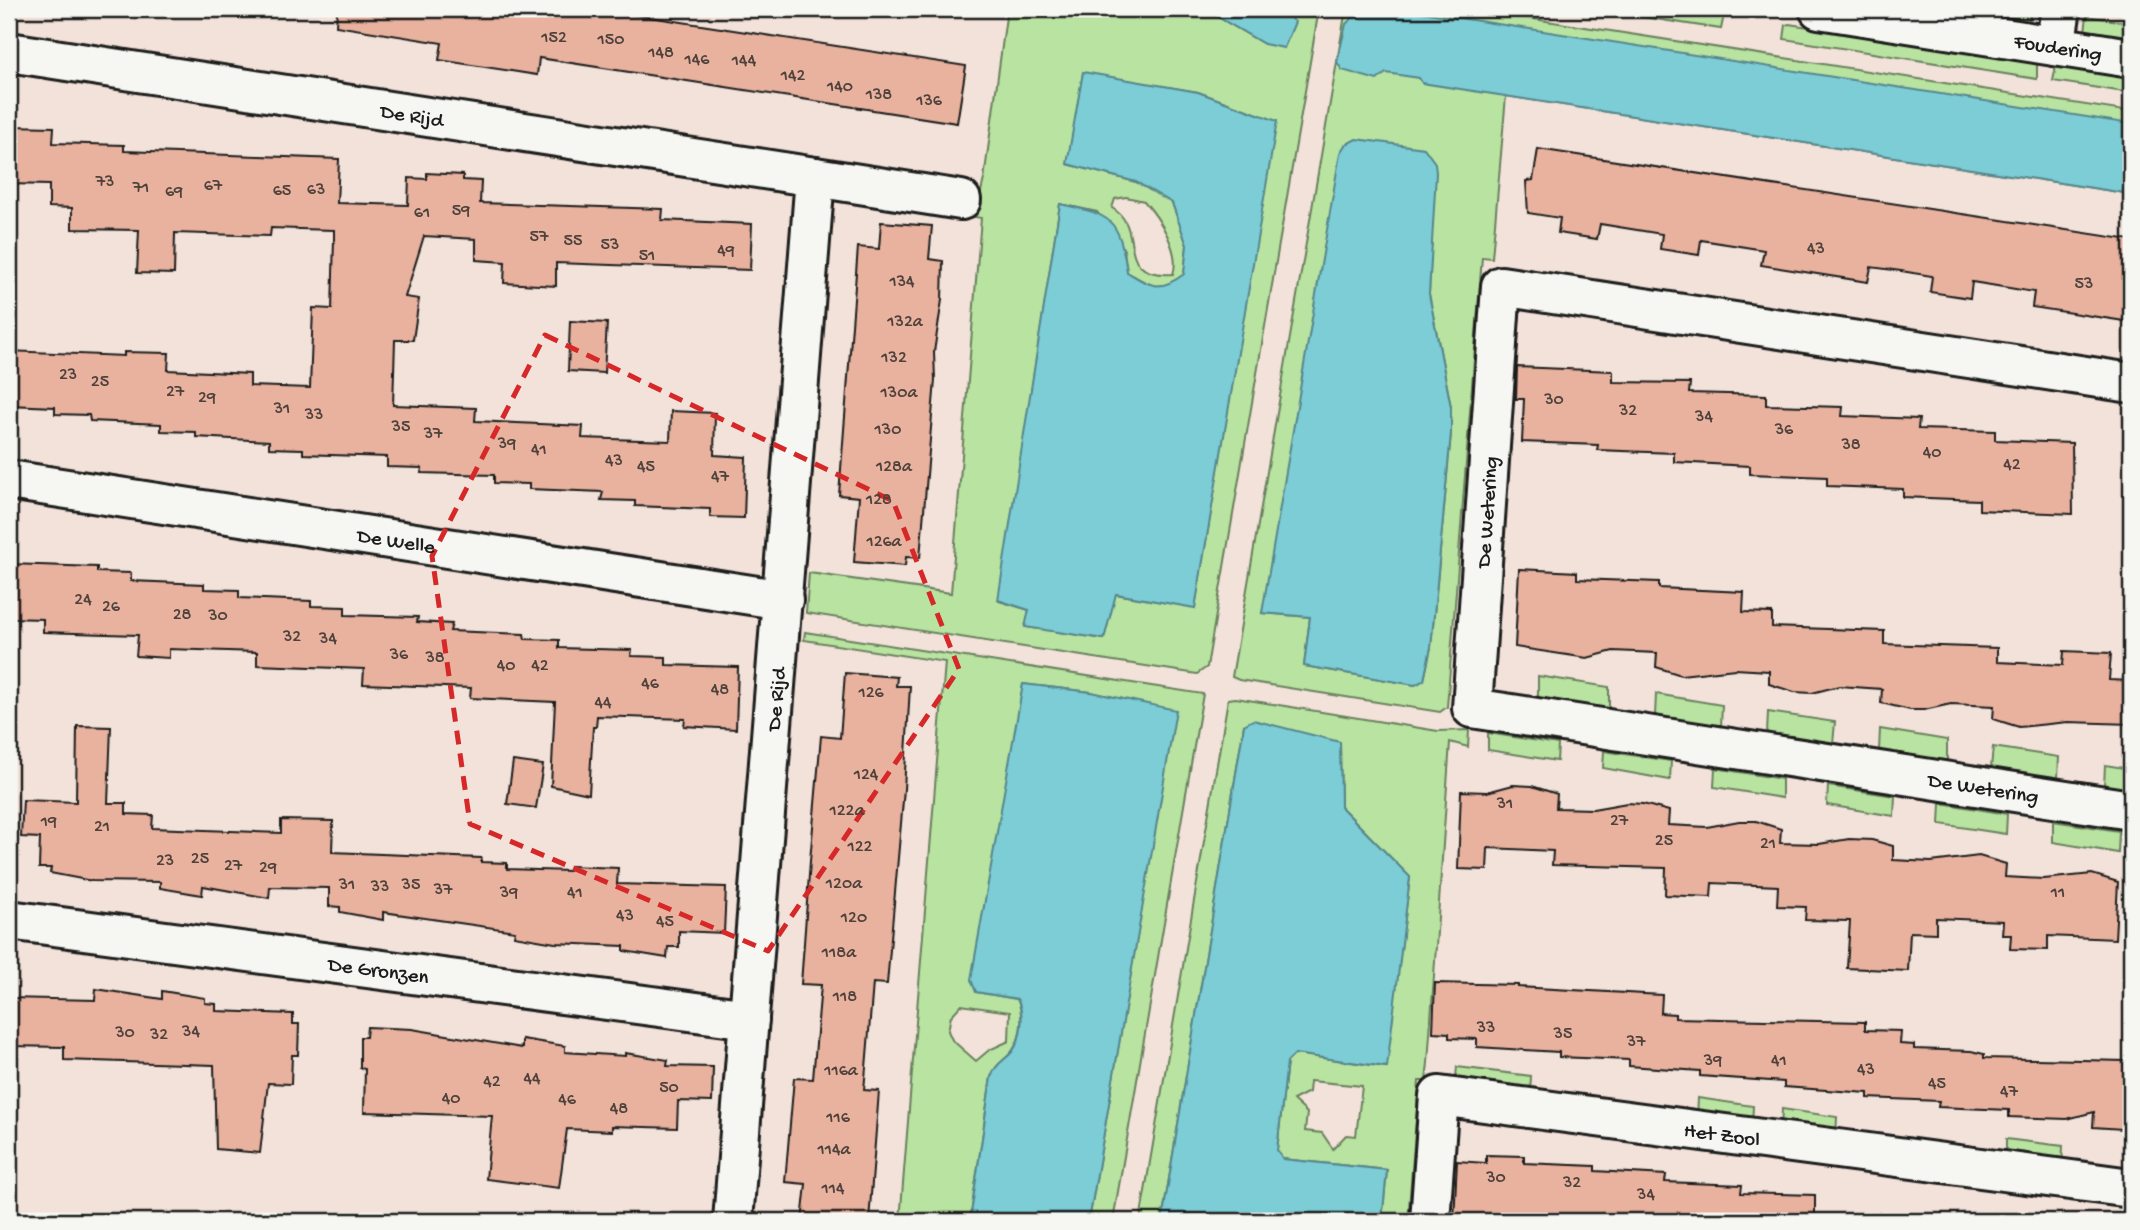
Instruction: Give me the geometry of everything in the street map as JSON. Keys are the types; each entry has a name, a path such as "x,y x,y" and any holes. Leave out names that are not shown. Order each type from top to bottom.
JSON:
{"street":[{"name":"Foudering","path":"1819,9 2131,58"},
{"path":"2055,46 2061,9"},
{"name":"De Rijd","path":"9,52 961,201"},
{"name":"De Rijd","path":"733,1221 815,177"},
{"name":"De Wetering","path":"2131,383 1502,286 1472,708 2131,810"},
{"name":"De Welle","path":"9,480 783,600"},
{"name":"De Gronzen","path":"9,920 750,1019"},
{"name":"Het Zool","path":"1430,1221 1439,1096 2131,1188"}],"highlighted area":[{"path":"545,335 893,501 959,669 768,951 470,824 432,556"}],"green space":[{"path":"1007,9 1184,9 1211,13 1264,44 1286,13 1279,9 1319,9 1207,667 1197,674 806,613 809,573 951,593 981,218 975,217 984,179","holes":["1083,73 1198,92 1276,121 1195,607 1115,594 1104,639 1026,627 1029,610 999,601 1060,204 1097,212 1124,250 1127,272 1155,286 1168,284 1184,275 1187,245 1172,203 1136,182 1068,164","1126,197 1144,201 1156,216 1174,255 1173,274 1154,273 1143,268 1136,260 1128,227 1112,208 1115,199"]},
{"path":"1346,9 1469,9 2131,112 2131,145 1506,90 2131,194 1506,96 1492,258 1482,257 1447,707 1440,712 1232,677","holes":["1435,163 1429,294 1451,407 1451,433 1431,647 1424,680 1415,685 1304,666 1310,617 1262,613"]},
{"path":"1609,9 1698,9 1724,15 1721,29 1610,12"},
{"path":"1935,9 2031,9 2029,23"},
{"path":"2087,16 2131,23 2131,39 2085,32"},
{"path":"1786,25 2037,62 2037,79 1784,39"},
{"path":"2056,66 2131,77 2131,93 2053,81"},
{"path":"805,632 1203,694 1113,1221 1089,1221 1175,711 1091,692 1023,684 976,992 1017,999 1021,1011 1020,1032 1013,1050 995,1068 991,1077 970,1221 900,1221 945,662 804,640","holes":["961,1005 1010,1012 1009,1041 989,1050 976,1061 952,1040 948,1031 951,1016"]},
{"path":"1538,676 1609,687 1609,709 1538,698"},
{"path":"1656,694 1722,705 1721,726 1655,716"},
{"path":"1236,698 1438,731 1469,730 1468,747 1450,742 1428,1063 1426,1081 1419,1081 1408,1221 1382,1221 1387,1170 1283,1159 1277,1150 1287,1062 1295,1054 1386,1067 1410,877 1341,807 1340,742 1244,725 1162,1221 1140,1221 1228,699","holes":["1310,1081 1362,1086 1356,1136 1346,1135 1333,1149 1322,1133 1305,1131 1307,1113 1293,1100 1309,1092"]},
{"path":"1768,712 1835,722 1833,744 1767,734"},
{"path":"1880,729 1947,740 1947,761 1879,751"},
{"path":"1488,733 1558,744 1557,761 1488,750"},
{"path":"1993,747 2059,757 2058,778 1991,768"},
{"path":"1604,751 1671,761 1670,780 1603,768"},
{"path":"2105,765 2131,769 2131,790 2104,786"},
{"path":"1715,768 1782,779 1782,798 1714,787"},
{"path":"1828,786 1895,796 1894,816 1827,805"},
{"path":"1941,803 2007,814 2006,834 1940,824"},
{"path":"2053,821 2119,831 2118,853 2053,842"},
{"path":"1457,1067 1531,1076 1530,1096 1455,1086"},
{"path":"1698,1098 1753,1106 1752,1125 1697,1118"},
{"path":"1782,1109 1837,1117 1836,1137 1781,1130"},
{"path":"2006,1139 2063,1146 2062,1167 2006,1159"}],"water":[{"path":"1184,9 1279,9 1295,22 1284,48 1264,44 1211,13"},
{"path":"1361,9 1403,9 2131,124 2131,194 1422,83 1419,78 1386,73 1377,80 1342,70 1337,62 1346,24"},
{"path":"1083,72 1198,92 1277,121 1195,608 1116,594 1104,639 1025,627 1029,610 998,600 1060,204 1091,212 1110,222 1120,240 1127,272 1135,277 1149,284 1161,285 1168,284 1184,274 1187,245 1172,203 1136,182 1067,164"},
{"path":"1356,139 1424,148 1435,163 1429,294 1451,407 1451,433 1431,647 1424,680 1415,685 1304,666 1310,617 1262,613 1340,153 1345,145"},
{"path":"1023,684 1091,692 1176,710 1089,1221 970,1221 991,1077 997,1066 1015,1047 1021,1026 1021,1011 1017,999 976,992 971,980"},
{"path":"1253,720 1340,742 1341,807 1410,877 1387,1067 1295,1054 1287,1062 1277,1150 1283,1159 1387,1170 1382,1221 1162,1221 1244,725"}],"building":[{"path":"337,9 598,9 966,66 957,123 539,58 537,75 439,60 442,43 336,26"},
{"path":"9,126 54,127 53,143 124,145 124,151 339,159 337,203 408,205 409,178 427,179 427,173 463,175 463,180 481,181 480,203 663,209 662,220 752,224 750,270 556,263 556,286 504,283 505,262 476,260 476,239 424,236 405,297 419,299 413,340 395,340 393,405 476,408 475,421 583,426 582,438 670,441 671,411 715,413 714,455 746,457 744,518 710,517 710,509 635,506 635,501 601,500 603,492 529,489 529,484 494,483 494,475 421,473 422,468 387,467 387,457 303,454 303,449 269,448 269,441 196,437 196,432 161,431 161,424 90,421 89,415 55,414 55,407 9,405 9,351 124,356 124,352 169,353 168,370 250,374 250,386 310,388 313,308 332,309 334,230 271,228 270,236 175,233 174,274 137,273 139,230 72,229 72,208 49,207 49,185 9,184"},
{"path":"1538,149 2131,240 2131,322 2032,307 2034,292 1972,282 1970,298 1930,292 1932,276 1901,271 1871,267 1868,282 1761,265 1764,250 1733,245 1701,240 1699,255 1660,249 1662,234 1600,224 1597,239 1558,233 1560,218 1528,213 1526,181 1533,180"},
{"path":"881,222 932,226 929,259 943,261 920,558 906,557 905,566 854,562 859,497 839,495 858,247 879,249"},
{"path":"570,321 607,323 604,373 568,371"},
{"path":"1517,367 1613,371 1613,382 1690,383 1689,393 1766,395 1766,405 1843,407 1842,416 1919,419 1918,429 1995,431 1995,440 2072,443 2073,514 1979,510 1979,500 1903,497 1903,489 1827,486 1827,477 1750,474 1750,466 1674,462 1674,453 1597,450 1598,445 1522,442 1524,399 1516,399"},
{"path":"9,564 97,567 97,572 131,573 131,581 204,584 204,589 239,590 239,598 311,601 311,606 345,607 345,615 418,617 417,622 452,624 450,631 524,634 525,639 559,640 559,648 632,650 631,656 666,657 666,665 738,667 736,729 684,726 685,719 597,716 596,727 593,727 589,794 551,786 555,702 470,698 471,688 363,684 364,669 257,665 257,652 169,649 169,658 136,656 138,635 43,632 43,619 9,618"},
{"path":"1519,569 1577,572 1577,579 1659,582 1659,588 1744,592 1743,612 1772,613 1772,627 1884,631 1884,644 1997,648 1997,662 2063,665 2064,651 2111,653 2109,680 2131,681 2131,724 2068,722 2019,727 1993,719 1994,706 1951,704 1910,710 1881,703 1882,689 1839,686 1812,693 1794,692 1769,684 1769,671 1735,669 1681,675 1656,667 1657,653 1613,651 1587,658 1515,647"},
{"path":"845,673 897,677 896,686 910,686 904,789 887,984 873,983 864,1090 879,1091 869,1221 802,1221 806,1184 785,1182 794,1078 813,1079 821,985 801,984 810,861 821,736 840,738"},
{"path":"77,726 111,727 108,803 126,803 126,814 153,815 152,828 281,833 281,820 333,821 332,852 481,858 481,862 507,863 507,869 569,871 570,866 618,868 617,884 726,887 724,933 679,931 679,947 668,947 667,958 624,951 624,946 555,943 514,936 515,931 383,912 383,920 340,912 340,907 329,906 329,888 270,887 269,898 203,886 202,895 160,888 160,882 92,881 50,873 51,868 39,868 40,838 21,837 23,800 76,802"},
{"path":"513,761 543,765 536,808 507,804"},
{"path":"1513,785 1532,786 1557,794 1556,808 1593,809 1627,803 1643,804 1669,811 1668,825 1707,827 1756,821 1781,829 1780,843 1819,844 1849,839 1872,840 1893,846 1893,860 1931,862 1979,856 2006,864 2005,877 2044,879 2092,874 2118,882 2115,939 2048,936 2048,950 2010,949 2011,935 2002,935 2003,921 1936,918 1936,933 1910,932 1908,971 1847,968 1850,921 1805,920 1806,907 1777,906 1778,886 1712,883 1711,897 1665,895 1666,868 1552,865 1553,851 1488,848 1487,870 1458,869 1461,791 1487,792"},
{"path":"1435,983 1518,985 1662,995 1661,1013 1675,1014 1675,1018 1865,1022 1865,1030 1901,1031 1900,1044 1914,1045 1914,1049 1971,1051 1984,1054 1984,1058 2126,1061 2123,1129 2093,1127 2094,1112 2067,1119 2009,1117 2009,1110 1938,1107 1939,1101 1868,1098 1868,1093 1784,1087 1784,1082 1700,1076 1700,1071 1629,1066 1629,1060 1559,1057 1559,1052 1477,1047 1477,1039 1449,1038 1449,1033 1433,1032"},
{"path":"96,989 162,999 162,991 205,998 205,1003 216,1004 216,1011 293,1014 293,1024 299,1024 298,1055 292,1055 291,1084 268,1083 260,1153 216,1149 214,1065 64,1060 64,1047 9,1046 9,998 95,1000"},
{"path":"367,1027 412,1029 522,1048 522,1039 565,1046 565,1052 625,1056 625,1053 668,1060 667,1066 713,1067 712,1102 678,1101 677,1128 612,1126 612,1131 567,1129 559,1188 486,1179 492,1116 364,1112 365,1069 360,1068 360,1037 366,1037"},
{"path":"1486,1155 1524,1156 1524,1163 1595,1166 1595,1171 1666,1175 1665,1182 1742,1185 1741,1193 1815,1195 1815,1221 1454,1221 1457,1161 1486,1163"}]}
